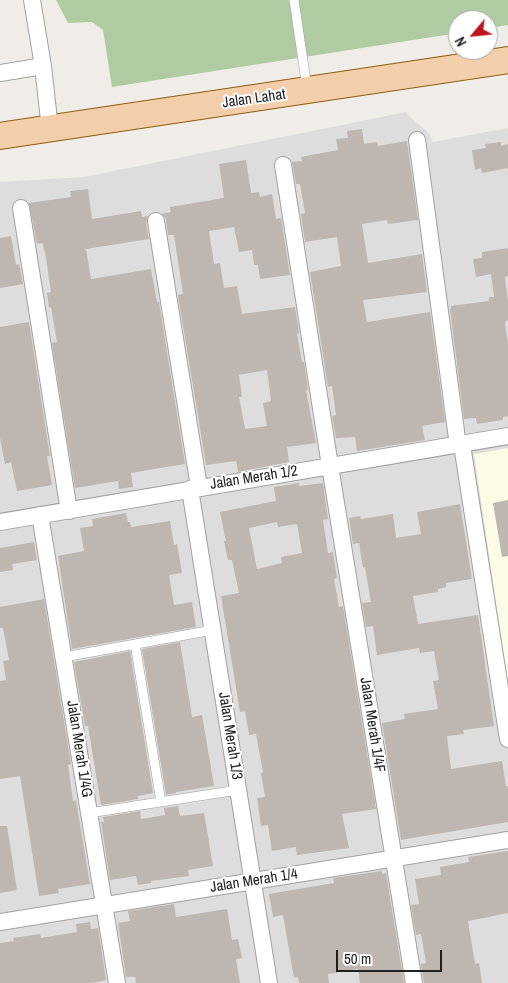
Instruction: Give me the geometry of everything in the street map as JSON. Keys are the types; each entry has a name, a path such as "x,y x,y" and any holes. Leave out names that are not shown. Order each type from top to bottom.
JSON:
{"main road":[{"name":"Jalan Lahat","path":"0,136 508,60"}],"street":[{"path":"32,0 43,66 50,129"},
{"path":"0,73 43,66"},
{"path":"417,140 460,445 508,739"},
{"name":"Jalan Merah 1/4F","path":"284,165 330,466 414,983"},
{"path":"20,208 69,511"},
{"name":"Jalan Merah 1/3","path":"156,221 213,630 269,983"},
{"name":"Jalan Merah 1/2","path":"0,522 508,436"},
{"name":"Jalan Merah 1/4G","path":"40,516 117,983"},
{"name":"Jalan Merah 1/4","path":"0,922 508,840"}],"lane":[{"path":"294,0 307,91"},
{"path":"64,657 213,630"},
{"path":"135,644 160,802"},
{"path":"89,813 238,790"}],"shaded area":[{"path":"406,112 427,131 433,142 508,128 508,983 0,983 0,182 84,177"},
{"path":"508,448 508,683 474,454"}],"green space":[{"path":"56,0 508,0 508,25 498,26 498,10 448,10 448,35 112,87 103,30 92,22 68,23"}],"building":[{"path":"362,129 364,144 377,142 378,146 407,141 418,220 388,224 387,220 362,224 368,263 422,254 427,292 363,300 367,322 430,312 445,422 422,426 425,440 357,451 355,437 336,438 332,416 336,415 332,386 328,387 310,272 341,266 337,237 305,242 301,214 305,213 300,184 296,184 292,162 302,161 301,157 338,150 336,139 348,138 347,131"},
{"path":"501,142 501,146 508,144 508,168 482,173 481,168 475,170 472,150 486,148 485,144"},
{"path":"246,160 251,193 259,192 260,197 272,194 276,219 281,218 290,275 260,279 258,265 254,265 252,250 239,252 234,227 209,231 214,264 220,263 224,288 237,286 242,314 295,307 299,333 297,334 302,362 304,362 308,390 306,390 316,443 287,447 289,462 238,472 236,461 206,465 178,295 183,294 174,235 168,235 166,219 162,214 171,212 170,207 224,198 219,164","holes":["267,370 271,401 263,403 267,426 245,429 239,397 242,397 239,375"]},
{"path":"88,189 92,219 141,211 142,217 148,216 146,223 149,239 86,249 91,279 151,269 157,302 159,302 185,464 131,473 133,487 119,489 118,481 75,488 52,343 57,342 47,293 51,292 45,251 43,243 37,244 29,203 71,197 70,191"},
{"path":"11,236 16,265 19,264 23,284 0,288 0,238"},
{"path":"508,248 508,276 505,277 508,320 505,324 508,343 508,416 503,417 503,420 477,424 476,418 464,419 450,309 451,306 489,301 489,297 494,297 491,274 476,277 473,259 482,258 482,252"},
{"path":"29,322 50,456 47,456 52,485 17,491 11,462 5,464 0,438 0,327"},
{"path":"299,483 299,486 323,483 328,519 323,520 328,553 333,552 337,578 334,579 339,607 343,606 376,809 342,814 349,848 297,855 296,847 272,851 268,825 261,826 257,798 265,797 261,773 263,772 256,734 249,735 245,711 240,712 221,596 239,593 232,560 228,560 220,512 276,501 274,487","holes":["277,522 278,527 297,524 302,553 281,557 282,563 257,569 249,528"]},
{"path":"508,500 508,556 502,557 493,503"},
{"path":"460,504 472,579 446,583 446,587 438,589 438,592 413,596 418,624 478,615 494,726 463,730 464,734 447,736 451,769 502,761 506,786 508,786 508,822 401,840 382,723 405,719 404,714 438,709 433,681 439,680 434,651 420,653 419,648 377,655 373,626 366,627 362,603 371,602 365,567 363,568 359,543 353,544 349,518 360,516 361,519 393,514 396,538 421,534 417,512"},
{"path":"126,513 131,527 170,521 174,545 177,544 182,573 169,575 174,605 192,602 196,627 72,649 58,556 84,551 80,528 93,526 92,519"},
{"path":"34,542 37,560 12,564 13,570 0,572 0,548"},
{"path":"44,599 71,764 68,765 73,801 76,800 90,884 58,889 59,893 39,896 20,776 0,779 0,681 6,680 3,661 9,660 3,628 0,628 0,607"},
{"path":"180,642 192,717 202,715 214,786 166,795 142,649"},
{"path":"130,651 153,793 138,796 138,799 101,805 88,726 85,726 74,662"},
{"path":"178,806 180,816 204,813 213,866 188,870 189,876 151,881 151,883 138,885 136,876 110,880 101,822 104,822 103,817 140,811 141,819 165,815 164,808"},
{"path":"0,826 7,826 17,890 0,893"},
{"path":"508,851 508,913 468,921 475,964 479,963 482,983 424,983 421,964 426,963 421,934 416,935 411,905 419,904 415,879 441,875 440,867 469,862 468,857"},
{"path":"382,871 382,874 386,873 404,983 360,983 358,969 328,974 329,983 299,983 298,977 294,978 283,915 273,917 269,894 334,883 333,878"},
{"path":"174,904 176,917 227,909 232,940 238,939 242,958 236,959 240,983 136,983 135,977 126,977 118,923 130,921 128,911"},
{"path":"90,922 91,929 98,928 106,980 92,983 0,983 0,943 14,941 13,938 40,934 41,938 77,932 76,924"}]}
